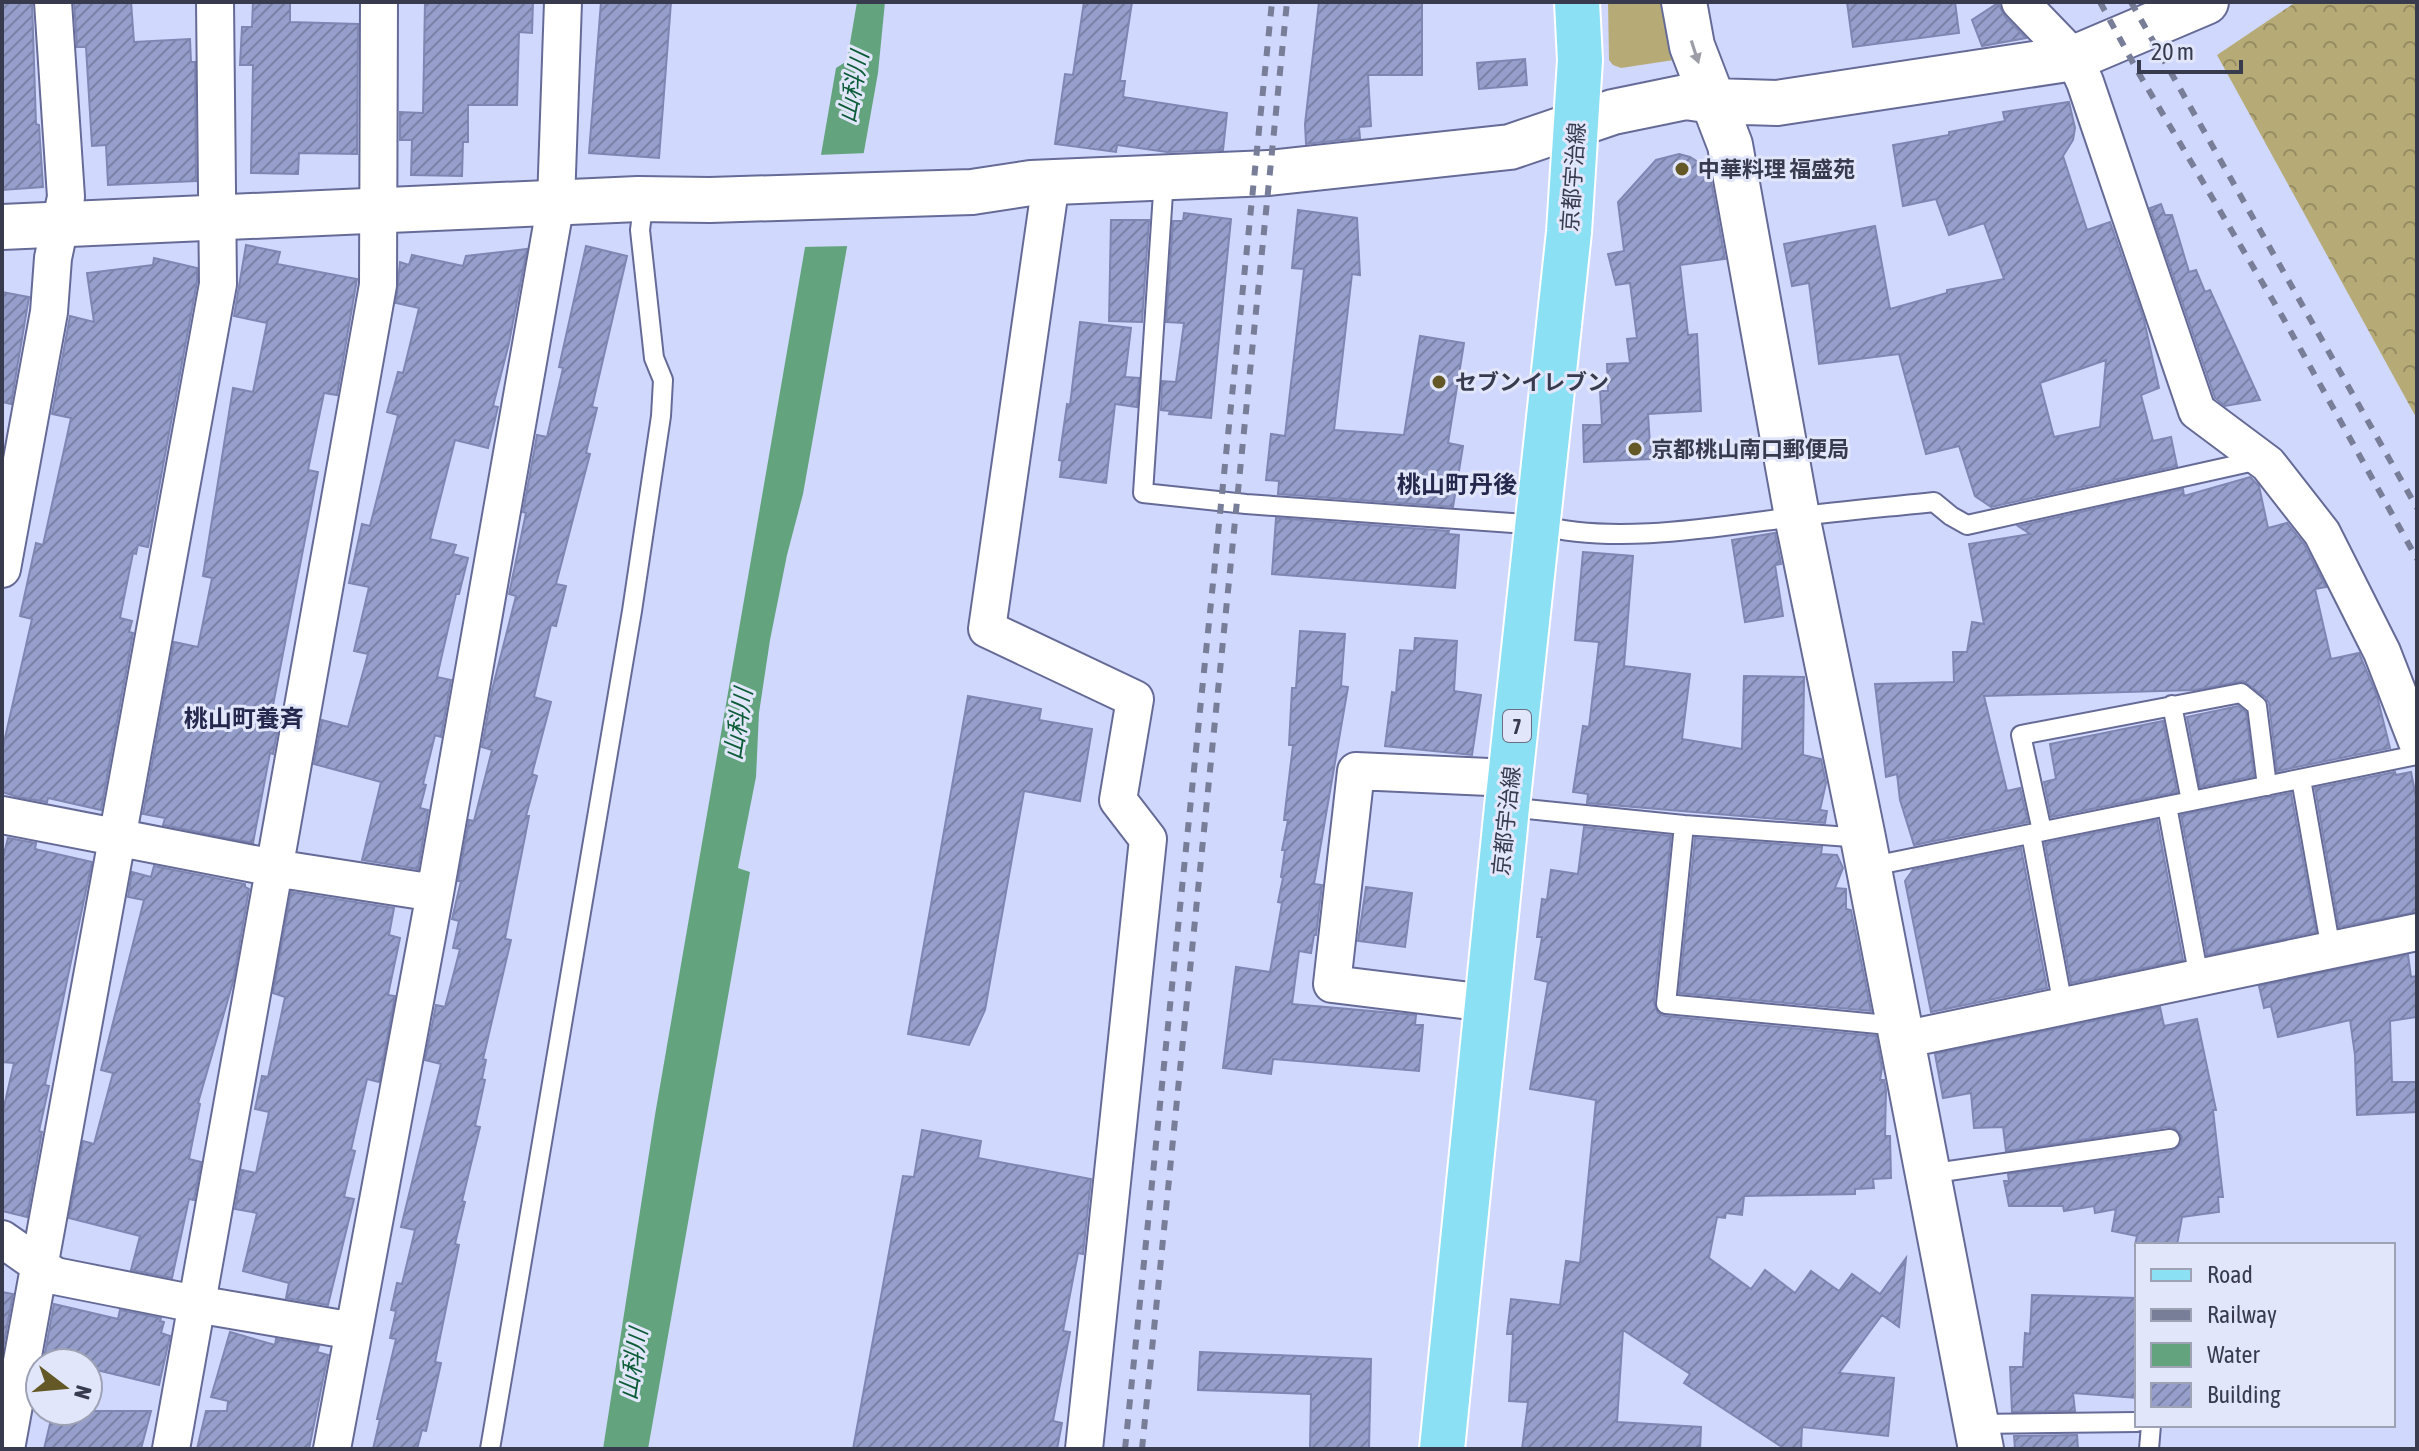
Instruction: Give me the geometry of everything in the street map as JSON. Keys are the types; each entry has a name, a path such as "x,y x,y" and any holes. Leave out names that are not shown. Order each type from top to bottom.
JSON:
{"main road":[{"name":"京都宇治線","path":"1442,1449 1569,232 1580,60 1577,2"}],"street":[{"path":"2,569 49,312 53,258 66,197 53,2"},
{"path":"6,1449 218,284 215,2"},
{"path":"171,1449 378,285 379,2"},
{"path":"332,1449 435,893 556,202 563,2"},
{"path":"1684,2 1692,46 1730,145 1797,516 1979,1436"},
{"path":"2020,2 2074,58 2085,82 2197,411 2262,459 2322,533 2382,652 2417,742"},
{"path":"2,227 556,202 972,192 1051,182 1269,173 1510,147 1613,112 1686,97 1777,103 2074,58 2206,2"},
{"path":"1051,182 987,629 1135,699 1118,800 1148,839 1084,1449"},
{"path":"1487,1003 1332,984 1356,771 1509,793"},
{"path":"2,815 118,835 274,868 435,893"},
{"path":"1900,1033 2063,1006 2417,932"},
{"path":"2,1239 55,1276 354,1331"}],"lane":[{"path":"1164,178 1143,493 1246,504 1539,525 1570,533 1719,527 1934,502 1967,525 2262,459"},
{"path":"490,1449 632,611 661,416 663,380 654,358 640,230 644,199"},
{"path":"2063,1006 2021,735 2241,693 2257,706 2267,786"},
{"path":"2172,705 2191,801"},
{"path":"1509,793 1684,825 1865,853 2037,833 2417,755"},
{"path":"2301,779 2331,950"},
{"path":"2167,806 2199,978"},
{"path":"1684,825 1666,1004 1900,1033"},
{"path":"1927,1174 2170,1139"},
{"path":"1979,1436 2135,1422"},
{"path":"2149,1449 2151,1427"}],"green space":[{"path":"1608,2 1670,2 1678,55 1674,60 1621,68 1613,65 1609,60"},
{"path":"2296,2 2417,2 2417,419 2217,55"}],"water":[{"name":"山科川","path":"857,2 885,2 878,73 803,494 770,640 759,713 756,777 738,868 750,872 648,1449 603,1449 655,1115 836,68 847,61"}],"pier":[{"path":"868,153 851,246 801,247 817,155"}],"building":[{"path":"2,2 32,2 36,124 39,125 43,187 2,190"},
{"path":"74,2 131,2 134,42 190,39 191,62 195,62 196,181 108,185 106,145 92,146 86,47 77,47"},
{"path":"253,2 290,2 290,22 358,24 357,154 299,153 298,174 251,173 253,65 240,65 242,27 252,27"},
{"path":"425,2 533,2 532,33 519,32 517,105 468,105 468,142 463,142 462,176 411,175 412,140 400,140 400,112 423,113"},
{"path":"601,2 671,2 659,158 589,153"},
{"path":"1084,2 1132,2 1120,81 1125,81 1123,97 1227,113 1223,150 1167,152 1117,145 1116,152 1055,144 1065,74 1073,75"},
{"path":"1319,2 1422,2 1422,75 1368,75 1371,126 1359,127 1360,138 1306,144 1305,124"},
{"path":"1847,2 1955,2 1959,33 1853,47"},
{"path":"1998,3 2005,17 2026,38 1982,46 1972,20"},
{"path":"1525,59 1527,85 1479,89 1477,63"},
{"path":"2069,102 2075,128 2073,140 2063,156 2087,230 2110,222 2144,320 2159,388 2141,395 2153,441 2171,437 2177,466 1991,507 1975,496 1959,446 1926,454 1899,354 1819,364 1809,283 1792,286 1784,244 1875,226 1890,309 1947,293 1947,290 2004,279 1984,223 1949,235 1936,199 1903,206 1893,145 2005,121 2003,112","holes":["2106,360 2100,427 2054,437 2040,383"]},
{"path":"1679,154 1709,169 1725,259 1680,265 1688,335 1697,334 1701,411 1648,414 1651,459 1584,462 1583,425 1602,425 1600,391 1608,391 1607,364 1630,363 1627,339 1637,338 1630,283 1616,285 1608,254 1624,251 1618,202 1656,160"},
{"path":"2161,204 2165,215 2172,215 2189,272 2196,270 2205,292 2210,290 2260,400 2225,406 2215,398 2150,208"},
{"path":"1298,210 1357,218 1360,275 1352,274 1334,430 1404,435 1420,336 1464,343 1448,443 1463,446 1453,507 1278,494 1279,481 1266,480 1271,434 1285,436 1304,269 1292,268"},
{"path":"1184,213 1231,219 1211,418 1169,414 1170,411 1161,410 1162,381 1176,382 1184,323 1166,322 1173,221 1183,221"},
{"path":"1111,220 1149,220 1142,322 1109,321"},
{"path":"246,245 280,252 277,264 357,279 337,395 324,393 308,470 318,472 269,726 278,728 273,754 270,753 253,843 163,825 165,818 143,814 174,642 198,647 212,578 203,576 233,388 253,392 267,323 234,316"},
{"path":"586,246 627,256 592,407 597,408 586,453 590,454 556,584 566,586 556,626 551,625 534,697 551,702 532,774 537,776 526,816 529,816 505,939 511,940 483,1059 486,1060 482,1079 485,1080 475,1126 480,1127 462,1201 465,1202 455,1244 459,1245 435,1362 441,1363 426,1431 422,1430 417,1449 373,1449 396,1339 390,1338 396,1311 391,1310 397,1283 402,1284 415,1230 401,1227 441,1064 425,1060 436,1005 445,1007 460,949 453,948 459,921 452,919 461,881 458,881 469,820 474,821 492,750 482,747 492,690 516,596 509,594 526,513 523,512 537,435 547,437"},
{"path":"527,249 493,406 498,407 488,448 455,440 430,539 456,545 453,554 468,558 459,594 456,594 437,677 451,680 441,737 435,735 423,784 426,785 420,808 428,810 418,869 362,860 381,782 314,764 322,720 348,727 368,654 354,651 369,587 349,583 362,524 370,526 398,415 387,412 398,372 403,373 419,308 396,303 400,262 409,265 412,255 463,266 466,256"},
{"path":"154,258 197,268 197,282 148,547 138,545 136,554 133,553 120,618 132,621 129,632 133,633 101,810 48,798 47,802 18,797 2,792 2,751 32,619 20,616 36,543 43,545 71,418 52,414 70,316 94,322 87,273 153,265"},
{"path":"2,292 29,297 11,404 2,402"},
{"path":"1080,322 1131,328 1125,377 1139,378 1137,407 1115,404 1106,483 1060,477 1062,461 1059,460 1067,404 1070,405"},
{"path":"2250,477 2259,486 2268,528 2287,523 2304,544 2326,587 2315,589 2331,659 2359,653 2377,696 2390,748 2277,771 2269,703 2243,681 2195,690 1984,696 2007,791 2020,788 2028,822 1914,845 1900,800 1897,774 1886,777 1875,684 1954,682 1953,652 1967,652 1972,622 1984,624 1969,544 2030,534 2018,526 2183,489 2184,496"},
{"path":"1276,518 1449,531 1448,534 1459,535 1455,588 1272,574"},
{"path":"1775,533 1781,564 1775,565 1783,616 1745,622 1732,540"},
{"path":"1583,552 1633,556 1624,666 1690,674 1682,739 1742,749 1744,676 1804,677 1803,755 1821,759 1826,783 1820,810 1827,811 1825,823 1587,803 1588,794 1573,792 1583,726 1589,727 1599,642 1575,640"},
{"path":"1300,631 1345,634 1341,686 1348,687 1314,884 1322,885 1316,935 1311,953 1299,951 1292,1004 1416,1015 1415,1025 1423,1025 1419,1071 1273,1059 1271,1074 1223,1068 1236,967 1270,972 1282,903 1278,902 1283,878 1285,850 1282,850 1288,820 1284,820 1293,745 1289,745 1292,688 1296,688"},
{"path":"1415,638 1457,641 1454,691 1481,695 1472,755 1385,746 1392,692 1396,693 1400,650 1414,651"},
{"path":"968,696 1041,709 1039,720 1092,729 1080,801 1024,791 985,1010 969,1045 908,1034"},
{"path":"2238,706 2246,712 2254,776 2200,787 2187,717"},
{"path":"2163,721 2177,792 2051,817 2044,782 2056,779 2050,744"},
{"path":"2395,772 2396,775 2411,772 2417,802 2417,912 2339,927 2315,788"},
{"path":"2291,793 2316,932 2207,955 2181,815"},
{"path":"2157,820 2183,960 2071,983 2045,843"},
{"path":"1584,827 1671,836 1654,1003 1658,1013 1876,1036 1882,1068 1880,1080 1884,1080 1886,1090 1885,1136 1890,1136 1891,1178 1873,1179 1874,1188 1855,1189 1855,1194 1744,1196 1742,1215 1726,1213 1725,1218 1717,1217 1709,1258 1751,1289 1765,1270 1795,1293 1811,1271 1839,1291 1852,1274 1880,1294 1906,1258 1899,1327 1882,1315 1839,1373 1894,1378 1888,1436 1802,1427 1801,1449 1785,1449 1684,1383 1690,1374 1623,1330 1617,1422 1701,1427 1700,1449 1522,1449 1528,1402 1509,1401 1513,1334 1507,1334 1511,1299 1560,1305 1566,1261 1580,1263 1596,1100 1530,1089 1548,982 1535,979 1542,937 1537,937 1542,899 1547,900 1551,870 1578,874"},
{"path":"8,838 36,843 35,849 92,862 45,1085 49,1086 39,1131 42,1132 27,1217 2,1211 2,1115 14,1063 2,1062 2,861"},
{"path":"1695,838 1822,847 1821,854 1837,855 1843,868 1835,888 1846,889 1846,909 1851,910 1871,1011 1679,993"},
{"path":"2021,848 2047,988 1931,1012 1905,881 1913,870"},
{"path":"154,866 245,884 249,889 233,982 198,1103 189,1159 201,1162 194,1200 189,1199 172,1278 131,1270 140,1236 69,1218 83,1141 94,1144 113,1073 101,1070 144,900 128,897 132,872 151,877"},
{"path":"1366,887 1412,893 1405,947 1358,941"},
{"path":"291,892 394,908 389,935 400,938 388,995 395,996 379,1082 367,1079 351,1150 355,1151 344,1197 354,1199 328,1305 286,1298 289,1283 243,1271 257,1213 235,1209 242,1170 256,1173 269,1112 255,1109 262,1076 268,1077 285,997 273,993"},
{"path":"2408,955 2411,977 2417,976 2417,1017 2390,1021 2392,1082 2417,1082 2417,1112 2357,1115 2355,1055 2350,1020 2278,1037 2271,1006 2264,1008 2259,986"},
{"path":"2160,1007 2164,1026 2197,1019 2216,1110 2213,1110 2223,1197 2218,1197 2219,1212 2182,1217 2177,1243 2135,1243 2137,1236 2112,1231 2116,1209 2095,1213 2094,1206 2064,1211 2063,1206 2009,1206 2004,1181 2009,1181 2008,1174 2172,1151 2181,1144 2182,1137 2175,1128 2168,1127 2006,1151 2003,1127 1974,1128 1971,1093 1943,1098 1935,1054"},
{"path":"922,1130 981,1141 978,1158 1091,1179 1083,1254 1078,1253 1063,1331 1070,1332 1053,1421 1062,1423 1057,1449 853,1449 903,1176 914,1177"},
{"path":"2,1292 13,1294 3,1348 2,1348"},
{"path":"2032,1295 2135,1298 2135,1398 2073,1393 2075,1411 2012,1412 2010,1367 2023,1367 2025,1333 2030,1334"},
{"path":"54,1304 118,1319 120,1310 161,1318 160,1321 164,1322 161,1333 170,1336 159,1385 104,1372 104,1347 46,1347"},
{"path":"230,1332 275,1345 276,1339 319,1346 317,1352 328,1355 309,1449 197,1449 206,1411 227,1411 228,1401 211,1397"},
{"path":"1200,1352 1371,1359 1369,1449 1310,1449 1311,1394 1198,1390"},
{"path":"104,1411 151,1411 141,1449 44,1449 49,1427 104,1427"},
{"path":"2077,1435 2078,1449 2015,1449 2014,1436"}],"railway":[{"path":"1125,1449 1272,2"},
{"path":"1142,1449 1287,2"},
{"path":"2100,2 2282,316 2417,559"},
{"path":"2131,2 2417,508"}],"place":[{"name":"中華料理 福盛苑","path":"1682,169"},
{"name":"セブンイレブン","path":"1439,382"},
{"name":"京都桃山南口郵便局","path":"1635,449"}],"district":[{"name":"桃山町丹後","path":"1457,484"},
{"name":"桃山町養斉","path":"244,718"}]}
